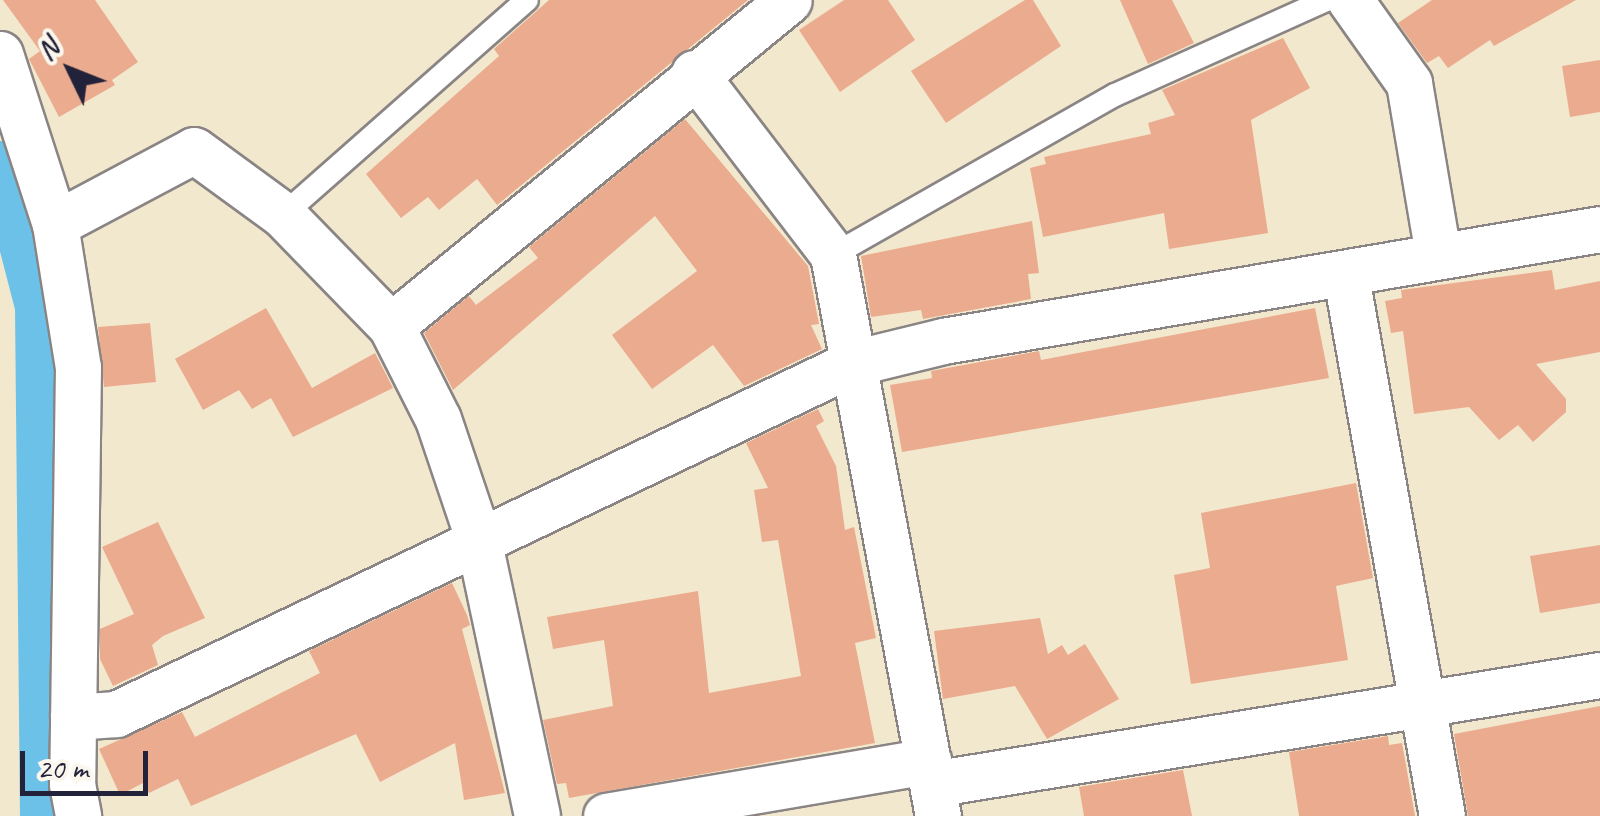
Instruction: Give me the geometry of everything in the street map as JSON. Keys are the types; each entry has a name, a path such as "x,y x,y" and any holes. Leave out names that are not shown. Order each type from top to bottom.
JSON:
{"street":[{"path":"391,326 562,191 694,73 789,0"},
{"path":"1357,4 1409,83 1438,256"},
{"path":"0,54 55,224 78,366 73,717 78,816"},
{"path":"694,73 833,256 933,787"},
{"path":"55,224 194,150 282,215 391,326 438,419 478,538 537,816"},
{"path":"73,717 116,714 853,362 943,341 1346,277 1438,256 1600,230"},
{"path":"1346,277 1442,816"},
{"path":"606,816 933,787 1600,675"}],"lane":[{"path":"282,215 526,0"},
{"path":"833,256 1115,95 1357,4"}],"building":[{"path":"3,0 95,0 138,62 112,80 115,85 59,117 29,59 40,51"},
{"path":"549,0 748,0 497,205 477,179 439,210 428,197 401,218 366,174 499,56 494,49"},
{"path":"844,0 888,0 915,40 840,92 799,30"},
{"path":"1025,0 1033,0 1061,46 946,123 911,71"},
{"path":"1120,0 1172,0 1194,43 1148,64"},
{"path":"1432,0 1576,0 1494,46 1490,40 1448,68 1439,56 1427,63 1398,23"},
{"path":"1283,38 1310,88 1251,120 1268,233 1169,249 1164,213 1043,237 1030,168 1046,164 1044,157 1151,134 1148,123 1175,115 1162,90"},
{"path":"1600,60 1600,112 1570,117 1562,66"},
{"path":"685,119 808,266 819,324 811,325 822,349 744,386 713,345 652,389 612,335 697,271 655,216 453,390 424,333 469,296 476,305 538,258 529,247"},
{"path":"1032,221 1039,273 1028,274 1031,299 923,319 921,310 871,317 861,256"},
{"path":"1552,270 1555,290 1600,281 1600,352 1536,364 1566,399 1566,412 1533,442 1518,425 1499,440 1469,407 1414,414 1403,331 1391,333 1385,301 1402,298 1401,290"},
{"path":"266,308 312,388 375,353 393,388 293,437 271,398 252,409 239,390 203,410 175,359"},
{"path":"1315,308 1329,378 902,452 890,385 932,378 931,371 1039,351 1041,360"},
{"path":"150,323 156,382 104,387 98,327"},
{"path":"818,409 824,421 816,426 836,466 845,530 854,527 876,638 855,643 875,743 569,798 566,783 557,784 543,720 613,706 604,640 553,649 547,617 698,591 709,693 801,676 778,540 762,542 754,490 768,488 746,443"},
{"path":"1356,483 1373,578 1336,586 1348,660 1191,684 1174,575 1210,568 1201,513"},
{"path":"158,522 205,618 163,636 152,645 158,665 113,686 100,659 100,629 134,614 102,547"},
{"path":"1600,545 1600,603 1540,613 1530,556"},
{"path":"452,583 470,625 462,629 505,793 464,800 455,743 380,782 356,734 191,806 178,779 149,793 143,783 120,795 99,749 182,712 195,737 320,673 309,651"},
{"path":"1040,618 1048,654 1062,645 1068,655 1085,644 1119,699 1047,739 1015,686 943,699 934,631"},
{"path":"1600,706 1600,816 1468,816 1454,734"},
{"path":"1388,736 1389,745 1402,743 1415,816 1299,816 1289,752"},
{"path":"1183,770 1192,816 1084,816 1079,787"}],"waterway":[{"path":"0,163 37,306 42,816"}]}
